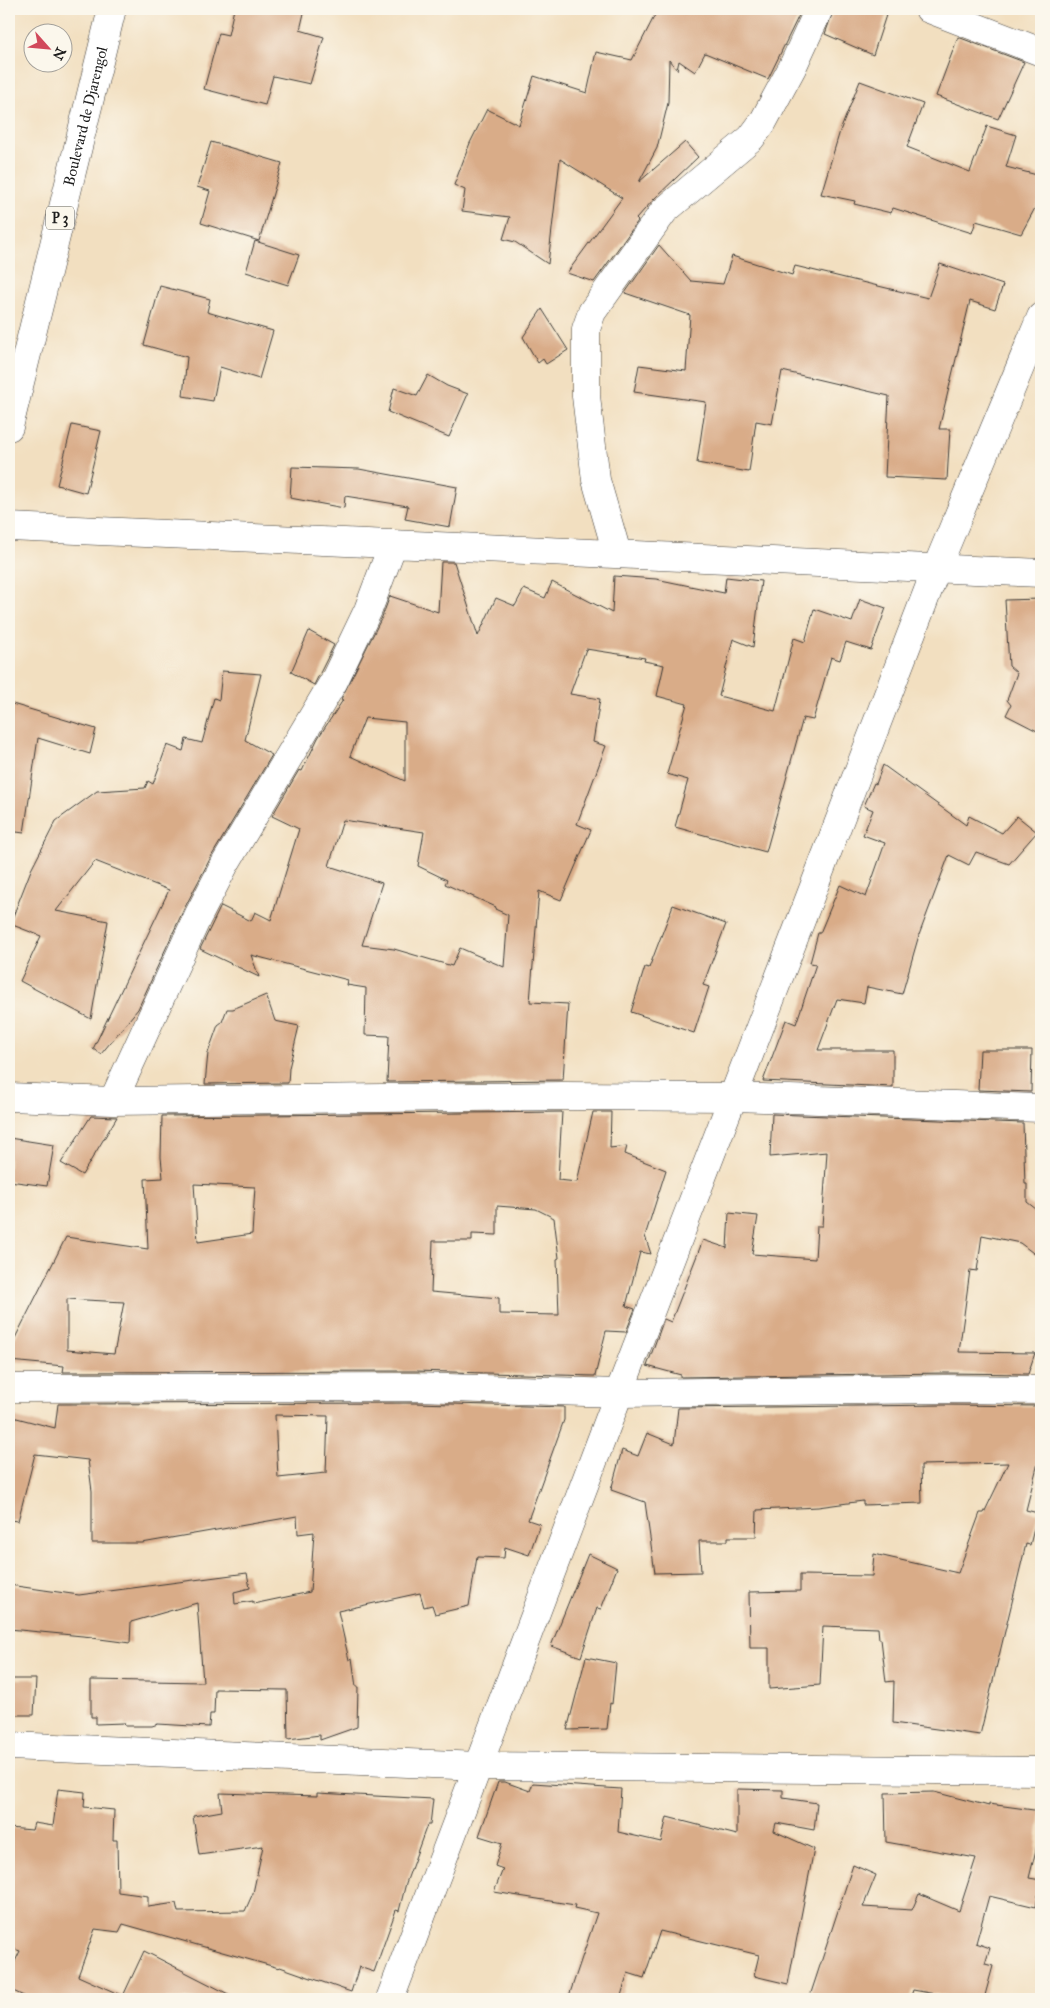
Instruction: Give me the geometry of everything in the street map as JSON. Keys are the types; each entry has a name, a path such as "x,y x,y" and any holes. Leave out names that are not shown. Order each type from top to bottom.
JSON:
{"street":[{"name":"Boulevard de Djarengol","path":"9,427 112,9"},
{"path":"616,554 596,480 586,396 586,329 592,312 664,211 751,138 763,122 792,68 819,9"},
{"path":"929,9 1041,52"},
{"path":"390,1999 619,1393 937,568 1041,317"},
{"path":"9,527 1041,573"},
{"path":"112,1102 198,916 221,873 334,681 368,610 393,544"},
{"path":"9,1097 112,1102 563,1096 734,1097 1041,1108"},
{"path":"9,1388 415,1387 619,1393 945,1389 1041,1390"},
{"path":"9,1746 479,1766 1041,1771"}],"building":[{"path":"234,9 305,9 300,30 324,37 310,84 273,76 265,105 204,89 219,33 228,35"},
{"path":"658,9 802,9 768,79 705,53 695,72 679,61 677,70 669,60 668,103 657,148 639,182 685,142 698,157 636,219 638,221 594,282 567,273 622,198 560,159 548,264 515,242 503,239 510,217 462,211 465,190 454,185 470,143 487,109 519,125 534,76 587,93 596,52 632,60"},
{"path":"834,9 888,9 873,55 825,34"},
{"path":"958,37 1024,62 998,119 936,96"},
{"path":"860,81 923,104 907,147 970,172 987,126 1016,135 1006,167 1041,176 1041,197 1021,234 976,221 972,233 893,208 891,213 854,204 855,201 821,194 840,131"},
{"path":"211,142 282,163 259,241 201,223 210,191 197,187"},
{"path":"255,241 299,255 288,285 246,272"},
{"path":"659,245 691,281 723,284 732,256 792,275 795,266 928,298 940,264 1003,285 995,309 970,301 939,429 950,429 947,480 885,477 889,396 782,371 772,424 756,421 749,472 697,463 706,402 634,392 639,365 686,371 690,315 625,293"},
{"path":"160,286 210,299 207,312 273,331 259,379 220,367 213,401 183,396 187,357 144,345"},
{"path":"542,309 568,350 546,364 543,359 538,363 523,337"},
{"path":"428,375 447,386 468,394 449,437 388,412 394,388 417,396"},
{"path":"72,425 101,431 86,493 57,485"},
{"path":"292,467 359,469 457,487 450,527 405,519 408,506 345,496 344,508 290,498"},
{"path":"441,562 454,562 478,636 496,598 515,606 524,589 545,598 552,582 612,613 614,576 656,579 724,593 726,577 761,581 753,647 733,639 719,696 775,711 794,638 805,642 814,609 852,622 860,599 886,608 871,650 846,642 840,660 831,657 813,720 803,718 766,852 675,827 688,780 667,774 687,704 657,696 664,665 644,661 645,658 586,649 570,694 600,699 593,742 606,746 577,824 591,830 561,900 539,891 530,1002 568,1004 563,1080 387,1082 389,1036 365,1035 366,988 347,985 348,980 251,955 259,977 200,949 221,906 251,921 255,912 271,920 299,829 272,816 299,770 302,771 318,738 343,700 341,699 382,617 390,596 438,612","holes":["365,718 405,722 405,781 350,756","343,820 424,832 418,866 447,880 445,884 496,907 495,909 508,915 504,967 460,948 452,966 394,949 362,945 382,883 329,866"]},
{"path":"1041,599 1041,733 1006,715 1011,705 1007,700 1017,673 1009,666 1005,600"},
{"path":"309,631 334,645 314,685 291,672"},
{"path":"222,671 261,674 245,740 272,755 211,857 184,909 138,1009 101,1054 93,1049 169,890 95,861 56,911 108,921 91,1019 20,981 41,936 10,924 31,870 56,821 97,791 145,788 148,781 153,784 167,745 183,751 186,739 202,743 214,698 219,700"},
{"path":"9,703 96,729 90,754 38,738 24,833 9,831"},
{"path":"883,765 966,825 969,816 1002,833 1017,816 1037,832 1009,864 976,852 969,865 949,855 919,935 902,994 867,987 864,1003 837,999 818,1050 893,1050 893,1087 763,1081 786,1020 796,1024 816,964 810,963 818,933 820,933 840,885 866,897 885,843 863,835 873,810 864,806 874,783 876,784"},
{"path":"673,905 726,924 703,985 709,987 694,1033 631,1012 645,967 649,968"},
{"path":"266,995 275,1021 299,1026 289,1068 288,1083 205,1084 208,1053 218,1025 222,1022 227,1009 233,1009"},
{"path":"980,1050 1032,1050 1031,1092 978,1090"},
{"path":"562,1112 558,1180 577,1182 593,1112 611,1112 610,1148 627,1146 625,1154 666,1170 645,1236 651,1254 640,1252 626,1306 635,1309 626,1332 606,1331 595,1376 415,1371 63,1372 64,1366 9,1361 9,1350 66,1237 148,1249 145,1179 163,1178 161,1157 162,1116","holes":["194,1184 255,1187 252,1234 198,1242","497,1206 536,1209 554,1218 559,1258 557,1259 559,1315 499,1314 499,1298 431,1292 433,1241 472,1241 472,1234 497,1235","67,1299 124,1302 114,1354 67,1350"]},
{"path":"772,1114 1023,1123 1027,1202 1041,1213 1041,1259 1020,1243 982,1235 977,1271 970,1270 959,1352 1035,1353 1028,1374 945,1373 681,1377 681,1375 647,1366 664,1319 671,1322 703,1240 727,1248 729,1213 758,1216 752,1254 815,1259 817,1226 822,1226 827,1152 770,1157"},
{"path":"91,1116 117,1117 82,1175 61,1163"},
{"path":"9,1138 54,1145 47,1186 9,1181"},
{"path":"415,1403 564,1407 564,1420 528,1520 540,1524 529,1555 505,1547 504,1558 477,1557 469,1606 435,1614 432,1605 424,1607 420,1593 338,1611 349,1660 352,1658 356,1687 358,1687 357,1727 320,1740 320,1735 288,1739 287,1690 215,1689 214,1714 210,1714 209,1727 158,1724 152,1726 125,1726 124,1723 96,1724 96,1717 91,1717 91,1680 203,1682 197,1603 131,1622 130,1643 93,1637 9,1629 9,1585 79,1595 247,1573 250,1588 234,1592 235,1604 253,1601 253,1604 310,1592 314,1532 298,1534 297,1516 142,1543 92,1543 92,1491 88,1460 35,1454 18,1521 9,1520 9,1416 55,1428 58,1404","holes":["275,1415 328,1416 326,1473 278,1478"]},
{"path":"945,1405 1041,1406 1041,1451 1026,1510 1038,1513 1030,1545 1026,1544 980,1735 893,1723 894,1681 886,1682 878,1628 823,1626 820,1685 769,1689 769,1648 750,1648 749,1592 800,1591 800,1575 872,1576 874,1554 958,1573 980,1513 984,1513 1008,1463 921,1465 922,1503 863,1505 863,1501 818,1507 757,1510 756,1537 728,1537 728,1541 699,1541 701,1572 655,1573 645,1502 611,1490 622,1450 638,1456 647,1433 674,1444 678,1408"},
{"path":"588,1554 617,1568 601,1609 597,1608 581,1657 551,1646"},
{"path":"586,1657 616,1663 612,1704 610,1703 607,1729 567,1730"},
{"path":"9,1679 36,1679 34,1715 9,1715"},
{"path":"498,1782 505,1782 530,1791 533,1783 621,1789 618,1832 661,1842 667,1817 737,1835 737,1789 783,1790 783,1798 817,1803 814,1830 776,1823 774,1831 814,1849 788,1984 754,1976 759,1955 660,1931 644,1978 628,1973 620,1999 568,1999 597,1913 574,1908 575,1905 494,1892 503,1869 495,1866 502,1843 479,1836"},
{"path":"58,1789 85,1792 84,1807 114,1810 113,1840 117,1840 118,1892 148,1896 148,1907 176,1903 178,1912 245,1911 253,1893 263,1846 199,1855 193,1816 222,1811 220,1793 317,1796 317,1793 433,1799 430,1825 427,1825 406,1883 399,1911 396,1910 374,1972 359,1967 351,1992 280,1967 123,1924 119,1932 95,1929 78,1976 123,1996 144,1951 238,1999 30,1999 9,1989 9,1974 20,1951 9,1947 9,1828 32,1830 34,1823 53,1826"},
{"path":"934,1792 989,1806 989,1804 1041,1811 1036,1850 1029,1878 1041,1880 1036,1907 989,1896 976,1943 990,1948 985,1964 993,1966 984,1999 963,1999 913,1990 910,1999 809,1999 853,1865 876,1875 863,1907 912,1910 919,1894 959,1911 976,1858 886,1842 885,1793"}]}
